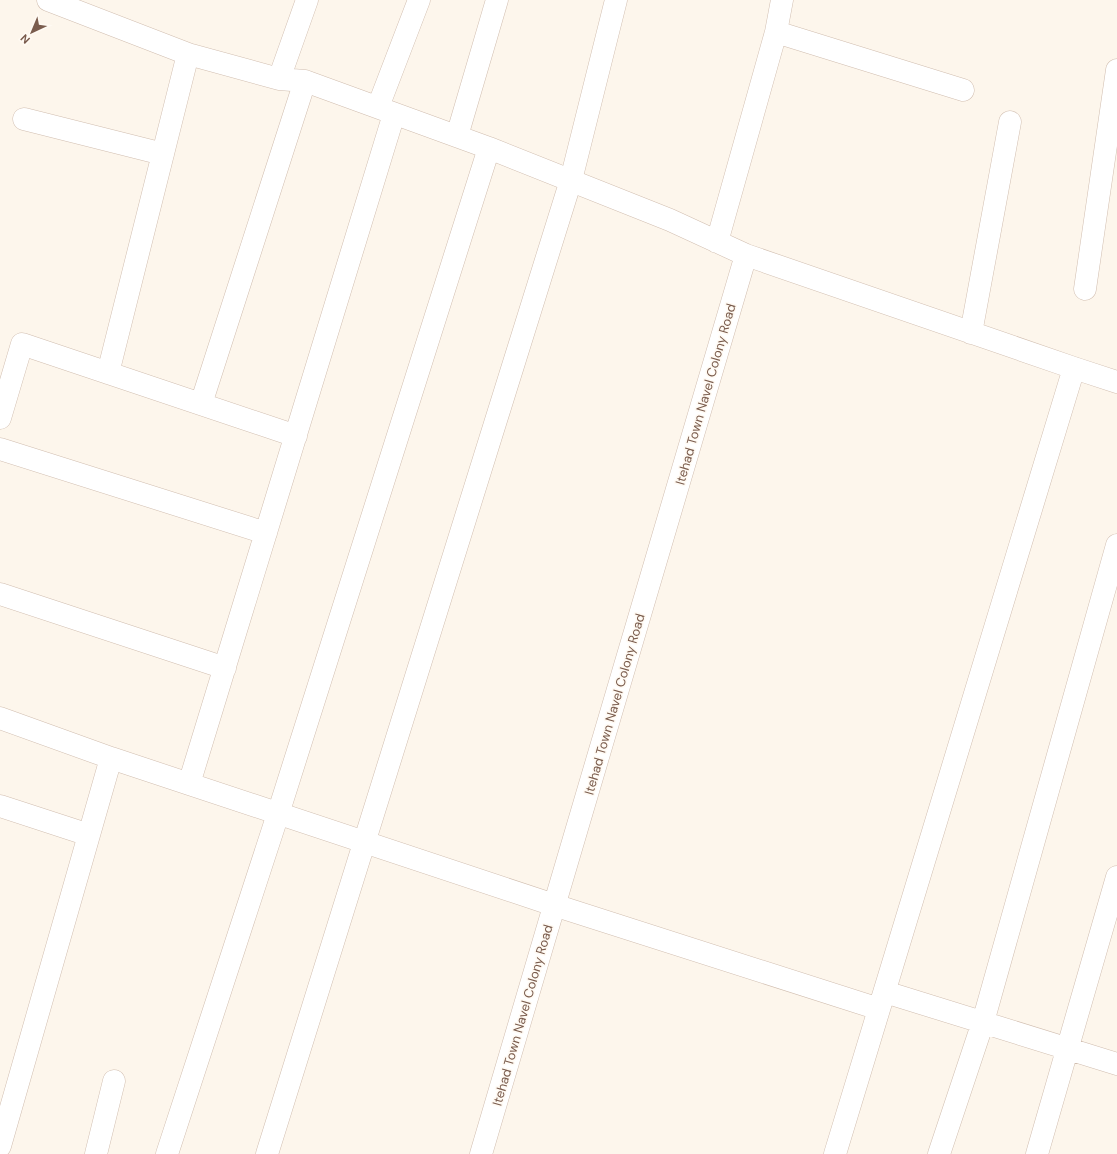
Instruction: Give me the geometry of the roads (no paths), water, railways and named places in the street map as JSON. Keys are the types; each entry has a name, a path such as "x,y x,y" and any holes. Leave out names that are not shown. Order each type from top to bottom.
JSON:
{"street":[{"path":"48,0 188,54 279,79 305,81 457,136 571,180 670,220 746,255 1117,382"},
{"path":"279,79 306,0"},
{"path":"189,784 296,436 386,110 419,0"},
{"path":"457,136 497,0"},
{"path":"267,1154 571,180 616,0"},
{"path":"717,242 776,32 782,0"},
{"path":"776,32 963,90"},
{"path":"108,373 188,54"},
{"path":"1085,289 1112,143 1117,70"},
{"path":"201,404 305,81"},
{"path":"24,119 163,154"},
{"path":"971,333 1010,122"},
{"path":"167,1154 278,814 489,148"},
{"name":"Itehad Town Navel Colony Road","path":"481,1154 746,255"},
{"path":"0,418 22,344 296,436"},
{"path":"835,1154 1074,368"},
{"path":"0,449 266,534"},
{"path":"940,1154 983,1022 1117,545"},
{"path":"0,594 225,668"},
{"path":"0,718 111,758 554,906 882,1000 983,1022 1117,1064"},
{"path":"0,1146 111,758"},
{"path":"0,806 89,835"},
{"path":"1037,1154 1117,877"},
{"path":"96,1154 114,1081"}]}
